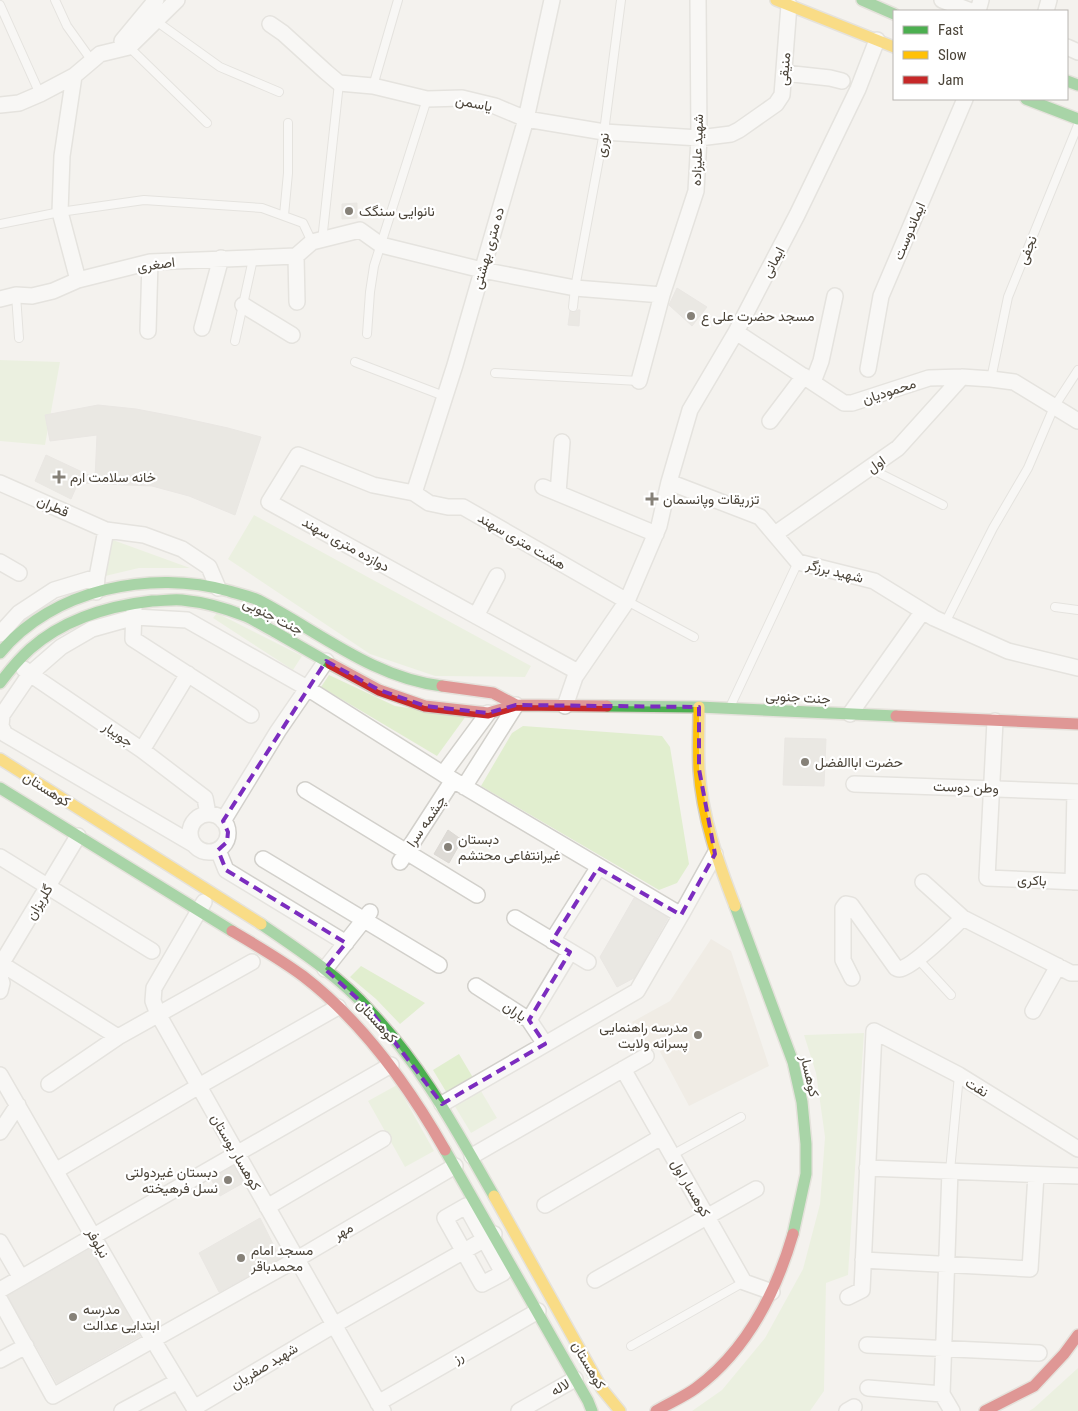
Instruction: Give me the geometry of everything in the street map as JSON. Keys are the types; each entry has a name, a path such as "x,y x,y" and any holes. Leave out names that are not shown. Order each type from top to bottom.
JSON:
{"main road":[{"path":"862,0 893,14"},
{"path":"783,2 893,47"},
{"path":"1029,100 1078,119"},
{"name":"جنت جنوبی","path":"0,653 9,642 44,614 96,584 183,582 218,588 256,599 365,662 423,684 492,693 516,705"},
{"name":"جنت جنوبی","path":"0,683 17,661 54,630 96,611 134,609 182,600 227,610 246,617 379,690 425,706 488,713 516,705 699,708 1078,724"},
{"name":"کوهسار","path":"656,1411 696,1388 717,1370 734,1351 772,1292 786,1259 798,1216 806,1172 805,1129 793,1062 715,854 705,813 699,769 699,708"},
{"name":"کوهستان","path":"0,759 310,957 370,1010 418,1068 442,1104 602,1389 618,1410"},
{"name":"کوهستان","path":"0,788 298,973 338,1007 366,1035 403,1081 424,1114 454,1166 489,1237 538,1311 576,1378 592,1411"},
{"path":"78,836 90,816"},
{"path":"298,973 310,957"},
{"path":"985,1411 1034,1386 1064,1354 1078,1335"}],"street":[{"path":"123,49 156,0"},
{"path":"0,105 19,103 40,94 74,76 100,54 123,49 177,0"},
{"name":"ده متری بهشتی","path":"414,493 455,365 526,119 552,0"},
{"name":"شهید علیزاده","path":"639,381 662,295 696,191 699,138 698,0"},
{"path":"942,0 968,10"},
{"name":"منیقی","path":"699,138 731,134 739,130 776,104 782,95 784,73 783,2"},
{"path":"270,24 283,33 339,83"},
{"name":"ایمانی","path":"669,482 690,410 736,332 797,215 850,106 877,40"},
{"path":"784,73 842,81"},
{"path":"74,76 62,156 60,212 78,280"},
{"name":"یاسمن","path":"339,83 373,86 427,99 462,98 495,106 526,119 604,132 699,138"},
{"name":"ایماندوست","path":"868,369 881,296 965,100"},
{"path":"297,302 296,256 317,241 360,230 381,245 482,270 575,288 662,295"},
{"name":"اصغری","path":"0,299 16,295 32,296 53,291 78,280 150,262 296,256"},
{"path":"202,328 221,258"},
{"path":"148,330 150,262"},
{"path":"770,421 809,379 821,361 835,296"},
{"path":"243,305 292,335"},
{"name":"محمودیان","path":"736,332 844,402 852,403 929,378 991,379 1014,382 1078,421"},
{"name":"اول","path":"775,534 898,448 962,378"},
{"path":"558,493 562,442"},
{"name":"دوازده متری سهند","path":"414,493 373,484 298,455 269,502 578,672"},
{"path":"565,706 575,677 627,601 656,534 669,482"},
{"name":"شهید برزگر","path":"669,482 760,516 798,562 874,581 945,623 1008,651 1078,668"},
{"name":"قطران","path":"0,483 106,530 144,535 182,549 209,567 218,588"},
{"path":"542,486 656,534"},
{"name":"هشت متری سهند","path":"414,493 429,503 448,507 463,507 627,601"},
{"path":"0,634 19,613 54,590 96,584 106,530"},
{"path":"0,562 19,573"},
{"path":"476,616 498,576"},
{"path":"134,609 133,639 250,716"},
{"path":"194,844 190,835 192,825 199,818 208,814 218,816 223,821 228,832 226,842 218,850 210,852 201,850 194,844 5,734 1,726 2,715 30,674 61,647 92,629 134,609 187,620 307,688 453,781 681,916"},
{"path":"850,714 923,611"},
{"name":"جویبار","path":"17,661 30,674 142,750 205,798 208,814"},
{"path":"223,821 278,731 326,661"},
{"path":"142,750 188,674"},
{"path":"453,781 516,705"},
{"path":"453,781 488,713"},
{"path":"991,788 995,721"},
{"name":"چشمه‌ سرا","path":"403,857 453,781"},
{"name":"وطن دوست","path":"854,784 1077,792"},
{"name":"باکری","path":"991,788 987,878 1075,882"},
{"path":"304,790 403,857 477,894"},
{"path":"1075,882 1077,792"},
{"name":"گلریزان","path":"0,968 78,836"},
{"path":"218,850 226,870 346,942"},
{"path":"442,1104 637,991 715,854"},
{"path":"0,857 152,951"},
{"path":"263,859 368,916 439,965"},
{"path":"552,941 598,868"},
{"path":"922,882 964,918 1071,973 1078,973"},
{"name":"کوهسار بوستان","path":"210,892 154,988 152,1001 381,1407"},
{"path":"852,978 842,960 843,908 846,904 851,905 896,968 904,968 964,918"},
{"path":"325,969 368,916"},
{"path":"515,918 588,962"},
{"path":"529,1020 570,952"},
{"path":"49,1084 118,1037 252,962"},
{"path":"1033,1011 1058,966"},
{"path":"0,968 2,983 0,991"},
{"path":"0,968 118,1037"},
{"name":"یاران","path":"476,986 529,1020 545,1044"},
{"path":"56,1170 338,1007"},
{"name":"نفت","path":"867,1168 874,1030 959,1076 1078,1149"},
{"path":"472,1156 646,1056"},
{"path":"0,1290 391,1066"},
{"name":"کوهسار اول","path":"623,1069 744,1282"},
{"name":"نیلوفر","path":"0,1075 195,1409"},
{"path":"0,1132 18,1105"},
{"path":"545,1205 661,1136"},
{"path":"267,1206 383,1139"},
{"name":"مهر","path":"26,1346 53,1396 297,1258 454,1166"},
{"path":"848,1297 862,1290 867,1168 1078,1176"},
{"path":"950,1171 942,1394 952,1411"},
{"path":"863,1260 1030,1269 1036,1175"},
{"path":"595,1280 756,1189"},
{"path":"466,1206 489,1237 503,1273 482,1284 464,1251 445,1218 466,1206"},
{"name":"شهید صفریان","path":"195,1409 334,1325 489,1237"},
{"path":"0,1242 21,1278"},
{"path":"744,1282 772,1292"},
{"path":"0,1300 26,1346 0,1360"},
{"name":"رز","path":"381,1407 538,1311"},
{"path":"867,1344 1039,1353"},
{"name":"لاله","path":"519,1411 576,1378"},
{"path":"122,1411 178,1381"},
{"path":"868,1388 942,1394"}],"lane":[{"path":"55,0 67,26 92,60"},
{"path":"373,86 398,0"},
{"name":"نوری","path":"573,307 604,132 621,0"},
{"path":"0,5 40,94"},
{"path":"156,21 220,68 280,92"},
{"path":"123,49 208,123"},
{"path":"317,241 339,83"},
{"path":"368,334 370,292 374,266 427,99"},
{"path":"284,216 288,173 288,123"},
{"name":"نجفی","path":"991,379 1008,298 1078,125"},
{"path":"0,224 60,212 144,200 262,208 303,224 317,241"},
{"path":"235,341 253,259"},
{"path":"16,295 19,338"},
{"path":"355,362 444,396"},
{"path":"945,623 993,528 1028,468 1054,407 1078,370"},
{"path":"495,373 639,381"},
{"path":"869,468 943,505"},
{"path":"729,709 798,562"},
{"path":"627,601 694,638"},
{"path":"1055,607 1078,610"},
{"path":"917,958 952,995"},
{"path":"950,1171 959,1076"},
{"path":"672,1155 741,1117"},
{"path":"631,1346 744,1282"}],"highlighted area":[{"path":"326,661 379,690 425,706 488,713 516,705 699,707 699,769 715,854 681,915 598,868 552,941 570,952 529,1020 545,1044 442,1104 370,1010 325,969 346,943 226,870 218,850 227,842 228,832 223,821"}],"shaded area":[{"name":"مدرسه راهنمایی پسرانه ولایت","path":"711,939 731,951 769,1066 689,1106 658,1048 647,1053 632,1022 670,1001"}],"green space":[{"path":"0,360 60,362 45,445 0,441"},
{"path":"254,515 531,666 525,677 435,676 370,654 228,559"},
{"path":"113,540 190,568 139,568 101,577"},
{"path":"217,613 302,656 293,670 213,618"},
{"path":"329,675 395,706 466,716 437,756 321,687"},
{"path":"523,726 662,736 670,747 689,864 677,883 659,890 481,786 512,733"},
{"path":"361,966 425,1003 400,1024 376,999 350,977"},
{"path":"864,1033 848,1275 826,1283 824,1391 810,1411 692,1411 722,1390 765,1338 803,1269 820,1204 825,1137 816,1073 804,1035"},
{"path":"459,1054 497,1118 471,1133 433,1070"},
{"path":"397,1085 434,1151 405,1167 368,1101"},
{"path":"1078,1368 1078,1411 1029,1411 1034,1408"}],"building":[{"name":"نانوایی سنگک","path":"357,203 357,218 342,219 342,204"},
{"name":"مسجد حضرت علی ع","path":"677,288 707,307 692,326 669,305"},
{"path":"580,310 579,326 568,325 570,311 573,313"},
{"path":"98,405 136,409 178,417 261,437 235,515 189,496 152,486 78,483 71,499 35,481 46,455 95,478 97,435 50,441 45,415"},
{"name":"حضرت اباالفضل","path":"785,738 826,739 824,786 783,785"},
{"name":"دبستان غیرانتفاعی محتشم","path":"448,830 462,840 449,863 434,854"},
{"path":"634,898 668,918 634,978 617,987 600,957"},
{"name":"دبستان غیردولتی نسل فرهیخته","path":"234,1166 243,1183 220,1196 211,1179"},
{"name":"مسجد امام محمدباقر","path":"260,1218 280,1258 219,1292 199,1253"},
{"name":"مدرسه ابتدایی عدالت","path":"90,1249 140,1336 57,1383 8,1296"}],"traffic: fast":[{"path":"862,0 893,14"},
{"path":"1068,81 1078,85"},
{"path":"1029,100 1078,119"},
{"path":"0,653 22,631 47,613 75,599 105,590 136,584 168,582 199,585 251,597 369,663 393,674 442,686"},
{"path":"0,683 30,649 57,630 103,610 152,601 182,600 222,608 245,616 331,664"},
{"path":"607,706 699,707 896,716"},
{"path":"0,788 232,931"},
{"path":"735,906 793,1062 802,1102 806,1144 806,1174 793,1234"},
{"path":"261,924 332,975 358,998 389,1032 438,1100 494,1196"},
{"path":"445,1150 592,1411"}],"traffic: slow":[{"path":"776,0 893,47"},
{"path":"699,707 699,769 707,822 735,906"},
{"path":"0,759 261,924"},
{"path":"494,1196 602,1389 620,1411"}],"traffic: jam":[{"path":"331,664 379,690 425,706 488,713 516,705 607,706"},
{"path":"442,686 493,693 516,705"},
{"path":"896,716 1078,724"},
{"path":"232,931 303,976 345,1013 365,1034 400,1079 445,1150"},
{"path":"656,1411 696,1388 714,1373 744,1338 757,1319 778,1277 793,1234"},
{"path":"985,1411 1034,1386 1064,1354 1078,1335"}],"place":[{"name":"نانوایی سنگک","path":"349,211"},
{"name":"مسجد حضرت علی ع","path":"691,316"},
{"name":"خانه سلامت ارم","path":"59,477"},
{"name":"تزریقات وپانسمان","path":"652,499"},
{"name":"حضرت اباالفضل","path":"805,762"},
{"name":"دبستان غیرانتفاعی محتشم","path":"448,847"},
{"name":"مدرسه راهنمایی پسرانه ولایت","path":"698,1035"},
{"name":"دبستان غیردولتی نسل فرهیخته","path":"228,1180"},
{"name":"مسجد امام محمدباقر","path":"241,1258"},
{"name":"مدرسه ابتدایی عدالت","path":"73,1317"}]}
